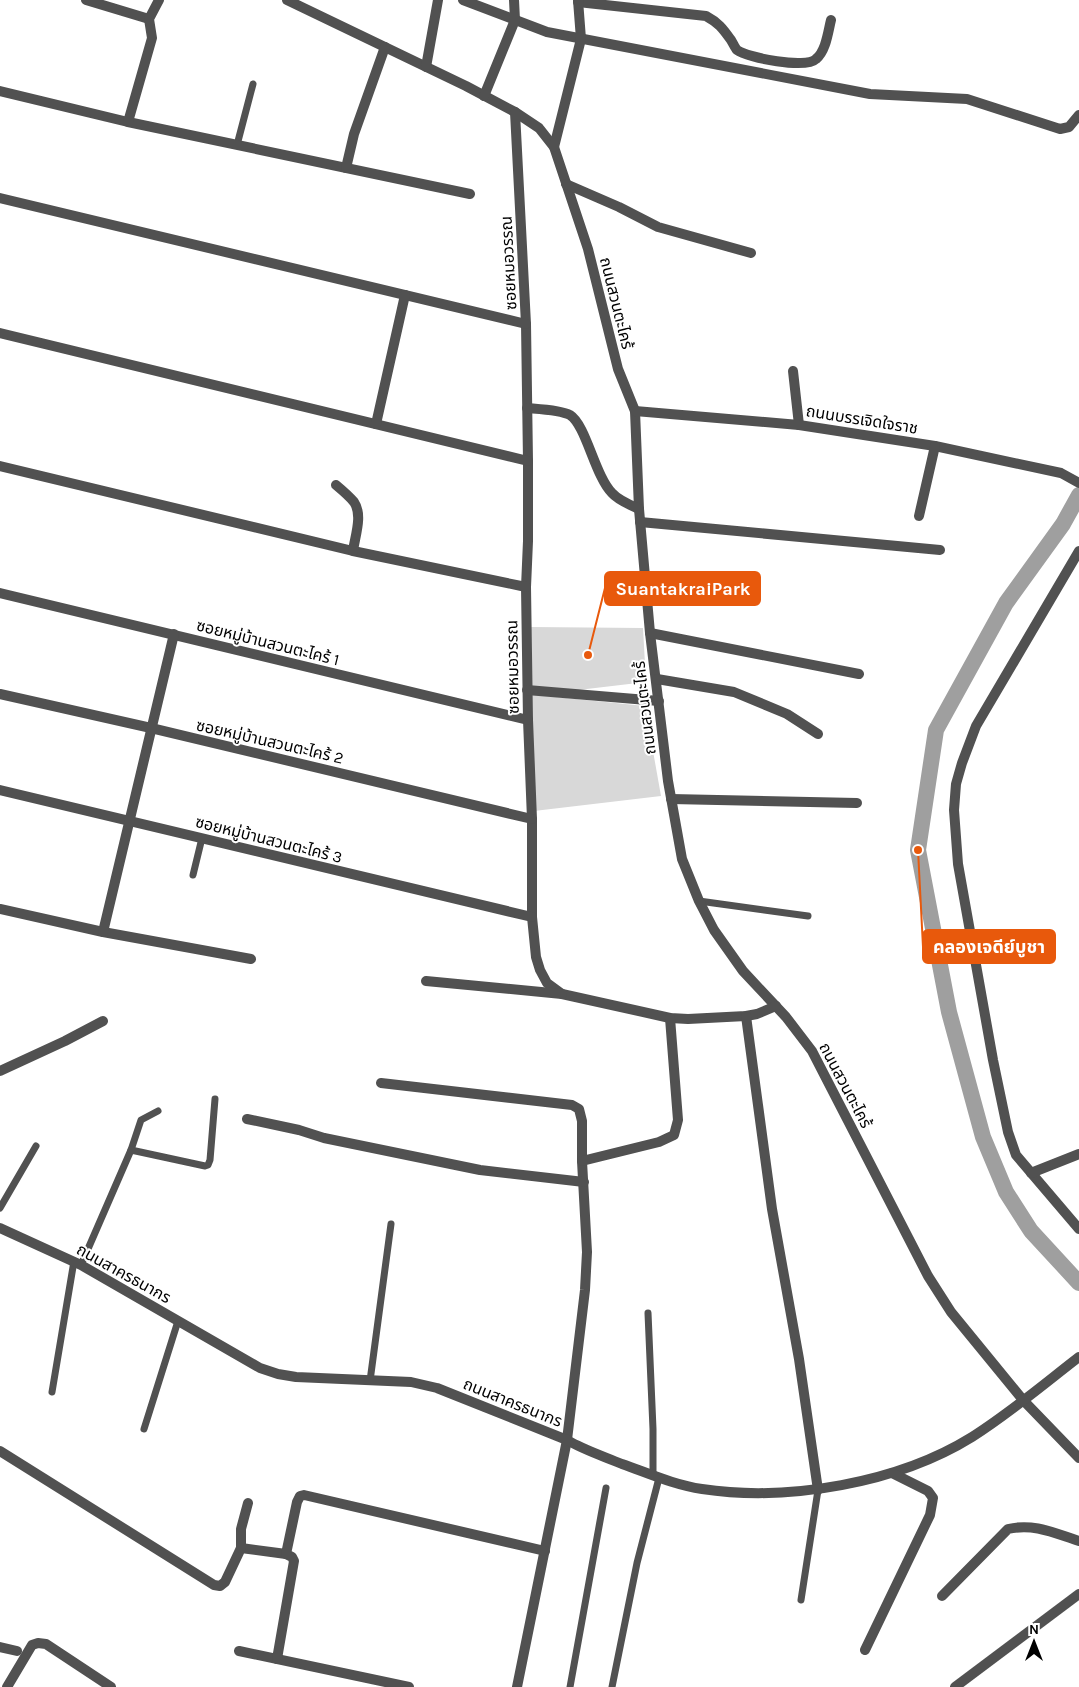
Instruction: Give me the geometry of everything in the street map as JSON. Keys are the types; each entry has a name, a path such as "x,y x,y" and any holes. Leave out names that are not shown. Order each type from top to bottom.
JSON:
{"street":[{"path":"86,0 149,19"},
{"path":"128,122 152,38 149,19 159,0"},
{"name":"ถนนสวนตะไคร้","path":"287,0 426,66 514,112 539,128 554,147 588,249 618,369 635,411 639,510 650,633 671,799 682,859 699,901 714,930 743,971 776,1006 812,1051 937,1291 951,1312 1023,1400 1079,1458"},
{"path":"426,66 438,0"},
{"path":"463,0 547,32 764,72 870,94 967,99 1060,129 1069,127 1079,115"},
{"path":"484,96 514,20 514,0"},
{"path":"554,147 581,39 578,1 706,16 717,22 737,50 754,57 805,63 816,59 823,50 831,20"},
{"path":"346,168 354,134 385,47"},
{"path":"764,72 767,59"},
{"path":"0,91 128,122 470,194"},
{"name":"ซอยหมอวรรณ","path":"514,112 526,324 528,461 527,690 532,819 532,917 536,957 540,970 547,983 562,994"},
{"path":"566,184 658,226 751,253"},
{"path":"0,198 526,324"},
{"path":"376,424 405,295"},
{"path":"0,332 528,461"},
{"path":"793,371 799,425"},
{"path":"527,408 568,414 575,419 583,433 591,455 612,494 639,510"},
{"name":"ถนนบรรเจิดใจราช","path":"635,411 799,425 935,446 1061,473 1079,483"},
{"path":"919,516 935,446"},
{"path":"0,466 353,550 526,587"},
{"path":"336,485 353,502 357,509 358,520 353,550"},
{"path":"640,522 940,550"},
{"path":"1079,551 976,726 956,784 954,810 958,864 993,1060 1008,1132 1016,1156 1079,1229"},
{"name":"ซอยหมู่บ้านสวนตะไคร้ 1","path":"0,593 528,720"},
{"path":"650,633 859,674"},
{"path":"102,932 174,634"},
{"path":"657,679 734,692 787,714 818,734"},
{"path":"527,690 659,701"},
{"name":"ซอยหมู่บ้านสวนตะไคร้ 2","path":"0,694 532,819"},
{"name":"ซอยหมู่บ้านสวนตะไคร้ 3","path":"0,790 532,917"},
{"path":"671,799 857,803"},
{"path":"0,909 102,932 250,959"},
{"path":"426,981 562,994 670,1018 746,1016 776,1006"},
{"path":"746,1016 772,1208 799,1359 818,1490"},
{"path":"582,1161 659,1142 674,1135 678,1120 670,1018"},
{"path":"0,1071 65,1041 103,1020"},
{"path":"381,1083 572,1105 579,1109 582,1121 582,1161 587,1252 585,1290 567,1440 517,1687"},
{"path":"247,1119 300,1130 342,1142 480,1170 584,1182"},
{"path":"1031,1173 1079,1154"},
{"name":"ถนนสาครธนากร","path":"0,1228 77,1263 260,1368 296,1377 410,1382 437,1388 567,1440 580,1448 656,1476 700,1489 750,1493 818,1490 848,1485 892,1473 937,1455 972,1437 1079,1358"},
{"path":"0,1451 214,1585 220,1586 225,1582 240,1548 242,1528 248,1504"},
{"path":"865,1650 930,1515 933,1498 928,1491 892,1473"},
{"path":"286,1554 297,1502 300,1496 545,1551"},
{"path":"942,1596 1008,1529 1034,1526 1079,1541"},
{"path":"240,1548 286,1554 292,1557 294,1561 278,1660"},
{"path":"955,1687 1079,1594"},
{"path":"7,1687 32,1645 38,1643 46,1644 111,1687"},
{"path":"0,1647 17,1651"},
{"path":"239,1652 409,1687"}],"lane":[{"path":"237,145 253,84"},
{"path":"192,875 202,838"},
{"path":"699,901 808,916"},
{"path":"131,1150 205,1166 208,1165 215,1099"},
{"path":"52,1392 77,1263 131,1150 141,1120 158,1111"},
{"path":"0,1208 36,1146"},
{"path":"370,1380 392,1224"},
{"path":"612,1687 656,1476 648,1313"},
{"path":"144,1429 178,1321"},
{"path":"570,1687 606,1488"},
{"path":"801,1600 818,1490"}],"shaded area":[{"path":"531,627 643,628 646,682 536,695 645,706 661,796 534,811"}],"waterway":[{"path":"1079,495 1063,524 1006,603 936,730 918,850 949,1012 983,1137 1006,1192 1031,1231 1079,1283"}],"place":[{"name":"SuantakraiPark","path":"588,655"},
{"name":"คลองเจดีย์บูชา","path":"918,850"}]}
